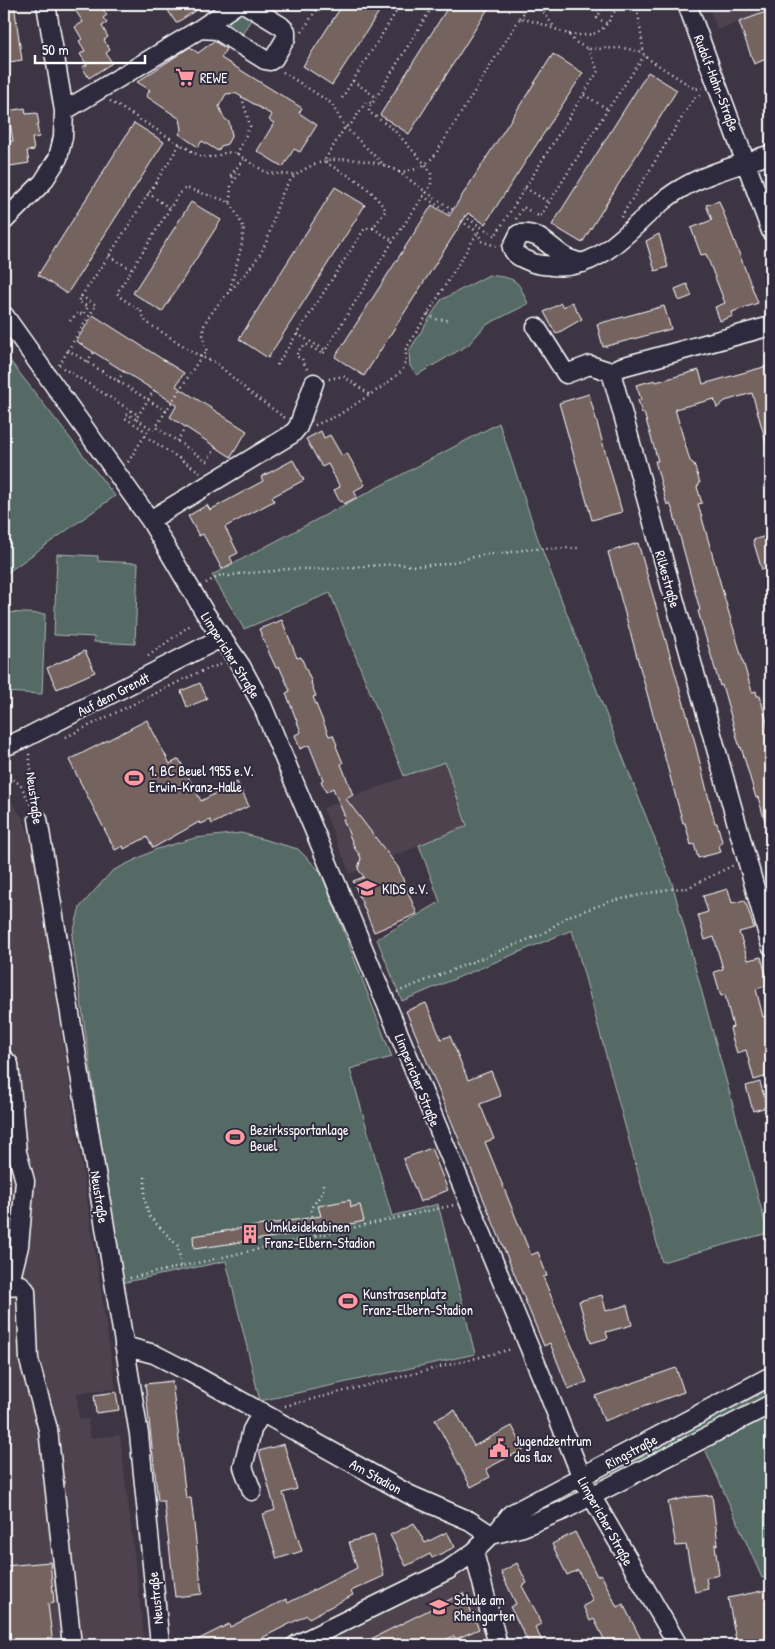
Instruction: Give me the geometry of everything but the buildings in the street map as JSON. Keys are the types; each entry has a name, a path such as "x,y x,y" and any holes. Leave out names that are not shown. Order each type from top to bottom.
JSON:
{"street":[{"path":"4,221 43,182 58,158 63,137 64,111 46,4"},
{"path":"64,111 200,29 237,4"},
{"path":"200,29 217,30 264,60 270,61 274,58 286,38 286,31 245,4"},
{"name":"Rudolf-Hahn-Straße","path":"687,4 771,231"},
{"path":"583,263 568,258 529,232 519,234 512,248 513,253 537,264 563,267 583,263 608,251 663,199 684,186 771,154"},
{"name":"Limpericher Straße","path":"4,315 150,520 192,592 236,659 262,705 582,1478 678,1645"},
{"path":"536,328 566,374 590,365 611,372 621,367 771,326"},
{"name":"Rilkestraße","path":"611,372 771,946"},
{"path":"150,520 283,440 298,427 314,382"},
{"name":"Auf dem Grendt","path":"4,747 42,730 221,638"},
{"name":"Neustraße","path":"38,819 139,1434 160,1645"},
{"path":"4,1060 9,1064 17,1152 25,1181 19,1246 6,1286 21,1285 26,1291 31,1383 48,1429 72,1645"},
{"name":"Am Stadion","path":"124,1346 154,1354 410,1495 470,1521 493,1534"},
{"name":"Ringstraße","path":"296,1645 448,1570 474,1552 511,1514 771,1376"},
{"name":"Ringstraße","path":"493,1534 523,1527 592,1497 771,1404"},
{"path":"252,1491 243,1467 252,1430 262,1412"},
{"path":"474,1552 498,1645"}],"path":[{"path":"342,98 401,4"},
{"path":"369,394 343,376 314,382 302,359 296,356 298,350 306,344 323,354 393,241 431,185 431,173 426,165 393,129 369,112 372,103 434,4"},
{"path":"399,172 413,170 426,165 435,155 530,4"},
{"path":"538,4 555,28"},
{"path":"594,4 602,9"},
{"path":"606,4 597,18 608,24"},
{"path":"520,18 555,28 568,34 583,36 596,34 608,24 619,4"},
{"path":"540,218 644,54 637,4"},
{"path":"568,34 575,42 588,49 623,48 644,54 695,89 718,84"},
{"path":"464,216 495,236 598,71 588,49"},
{"path":"270,61 331,103 345,127 384,165"},
{"path":"353,81 376,97"},
{"path":"616,224 694,98 718,84"},
{"path":"96,92 201,157 214,157 227,152 237,154 267,172 296,175"},
{"path":"584,95 608,109"},
{"path":"237,154 250,126 242,97"},
{"path":"324,161 345,127 351,124 366,102 372,103"},
{"path":"70,321 78,312 83,315 88,307 78,301 180,144"},
{"path":"230,289 241,248 244,228 230,202 232,185 239,174 236,172 232,178 230,176 244,158"},
{"path":"216,447 207,460 156,428 201,357 207,352 202,332 206,320 230,289 242,279 264,247 287,184 296,175 324,161 365,160 384,165 399,172 455,210"},
{"path":"324,161 338,171 355,179 369,190 386,210 373,228"},
{"path":"230,202 186,188 180,194 117,293 141,311 146,322 201,357 215,362 248,391 298,427 315,425 337,416 385,385 402,371 406,361 406,349 478,232"},
{"path":"524,188 549,202"},
{"path":"148,193 171,209"},
{"path":"423,196 452,215"},
{"path":"461,221 478,232 481,241 513,253"},
{"path":"277,365 365,228 373,228 393,241"},
{"path":"109,256 131,269"},
{"path":"81,296 96,305 58,366 154,430"},
{"path":"428,314 435,319 447,320"},
{"path":"297,334 325,350"},
{"path":"68,350 166,411"},
{"path":"88,362 94,352"},
{"path":"118,381 124,371"},
{"path":"137,417 154,390"},
{"path":"119,476 147,432 125,418 127,414 137,417"},
{"path":"177,441 186,428"},
{"path":"145,436 214,480"},
{"path":"192,592 221,575 229,576 286,569 324,569 395,564 415,566 445,564 486,554 529,549 579,548"},
{"path":"62,738 197,673 236,659"},
{"name":"Neustraße","path":"28,751 38,819"},
{"path":"4,775 20,784 38,819"},
{"path":"384,997 542,934 570,916 612,901 668,889 687,888 746,859"},
{"path":"145,1177 145,1200 148,1216 178,1246 182,1266"},
{"path":"315,1236 311,1208 323,1192 323,1183"},
{"path":"113,1281 468,1202"},
{"path":"262,1412 528,1344"}],"shaded area":[{"path":"707,4 771,4 771,10 718,30"},
{"path":"445,762 467,826 350,874 323,808"},
{"path":"4,794 23,818 33,847 116,1389 77,1393 79,1419 88,1419 90,1438 120,1435 145,1645 4,1645"},
{"name":"Schule am Rheingarten","path":"467,1572 472,1574 490,1645 334,1645 331,1640"}],"green space":[{"path":"239,12 253,16 241,36 232,30 229,23 229,20"},
{"path":"489,275 515,281 528,304 486,325 468,345 417,375 410,366 409,351 441,300"},
{"path":"4,353 115,496 4,575 4,536 9,533 4,526"},
{"path":"499,423 539,542 672,883 768,1233 662,1262 572,930 402,1001 377,939 440,902 419,845 467,826 445,762 404,776 330,593 244,629 212,575"},
{"path":"57,554 98,556 98,561 138,563 135,644 94,642 94,637 54,635"},
{"path":"4,612 45,614 42,694 4,692"},
{"name":"Bezirkssportanlage Beuel","path":"241,833 298,849 321,872 392,1057 350,1069 392,1216 438,1204 475,1354 260,1401 226,1261 121,1283 72,937 80,907 112,871 157,849 195,838"},
{"path":"771,1382 771,1397 615,1477 611,1470"},
{"path":"771,1405 771,1576 762,1578 701,1440"}],"place":[{"name":"REWE","path":"185,77"},
{"name":"1. BC Beuel 1955 e.V. Erwin-Kranz-Halle","path":"134,778"},
{"name":"KIDS e.V.","path":"367,888"},
{"name":"Bezirkssportanlage Beuel","path":"235,1137"},
{"name":"Umkleidekabinen Franz-Elbern-Stadion","path":"250,1234"},
{"name":"Kunstrasenplatz Franz-Elbern-Stadion","path":"348,1301"},
{"name":"Jugendzentrum das flax","path":"499,1448"},
{"name":"Schule am Rheingarten","path":"439,1607"}]}
